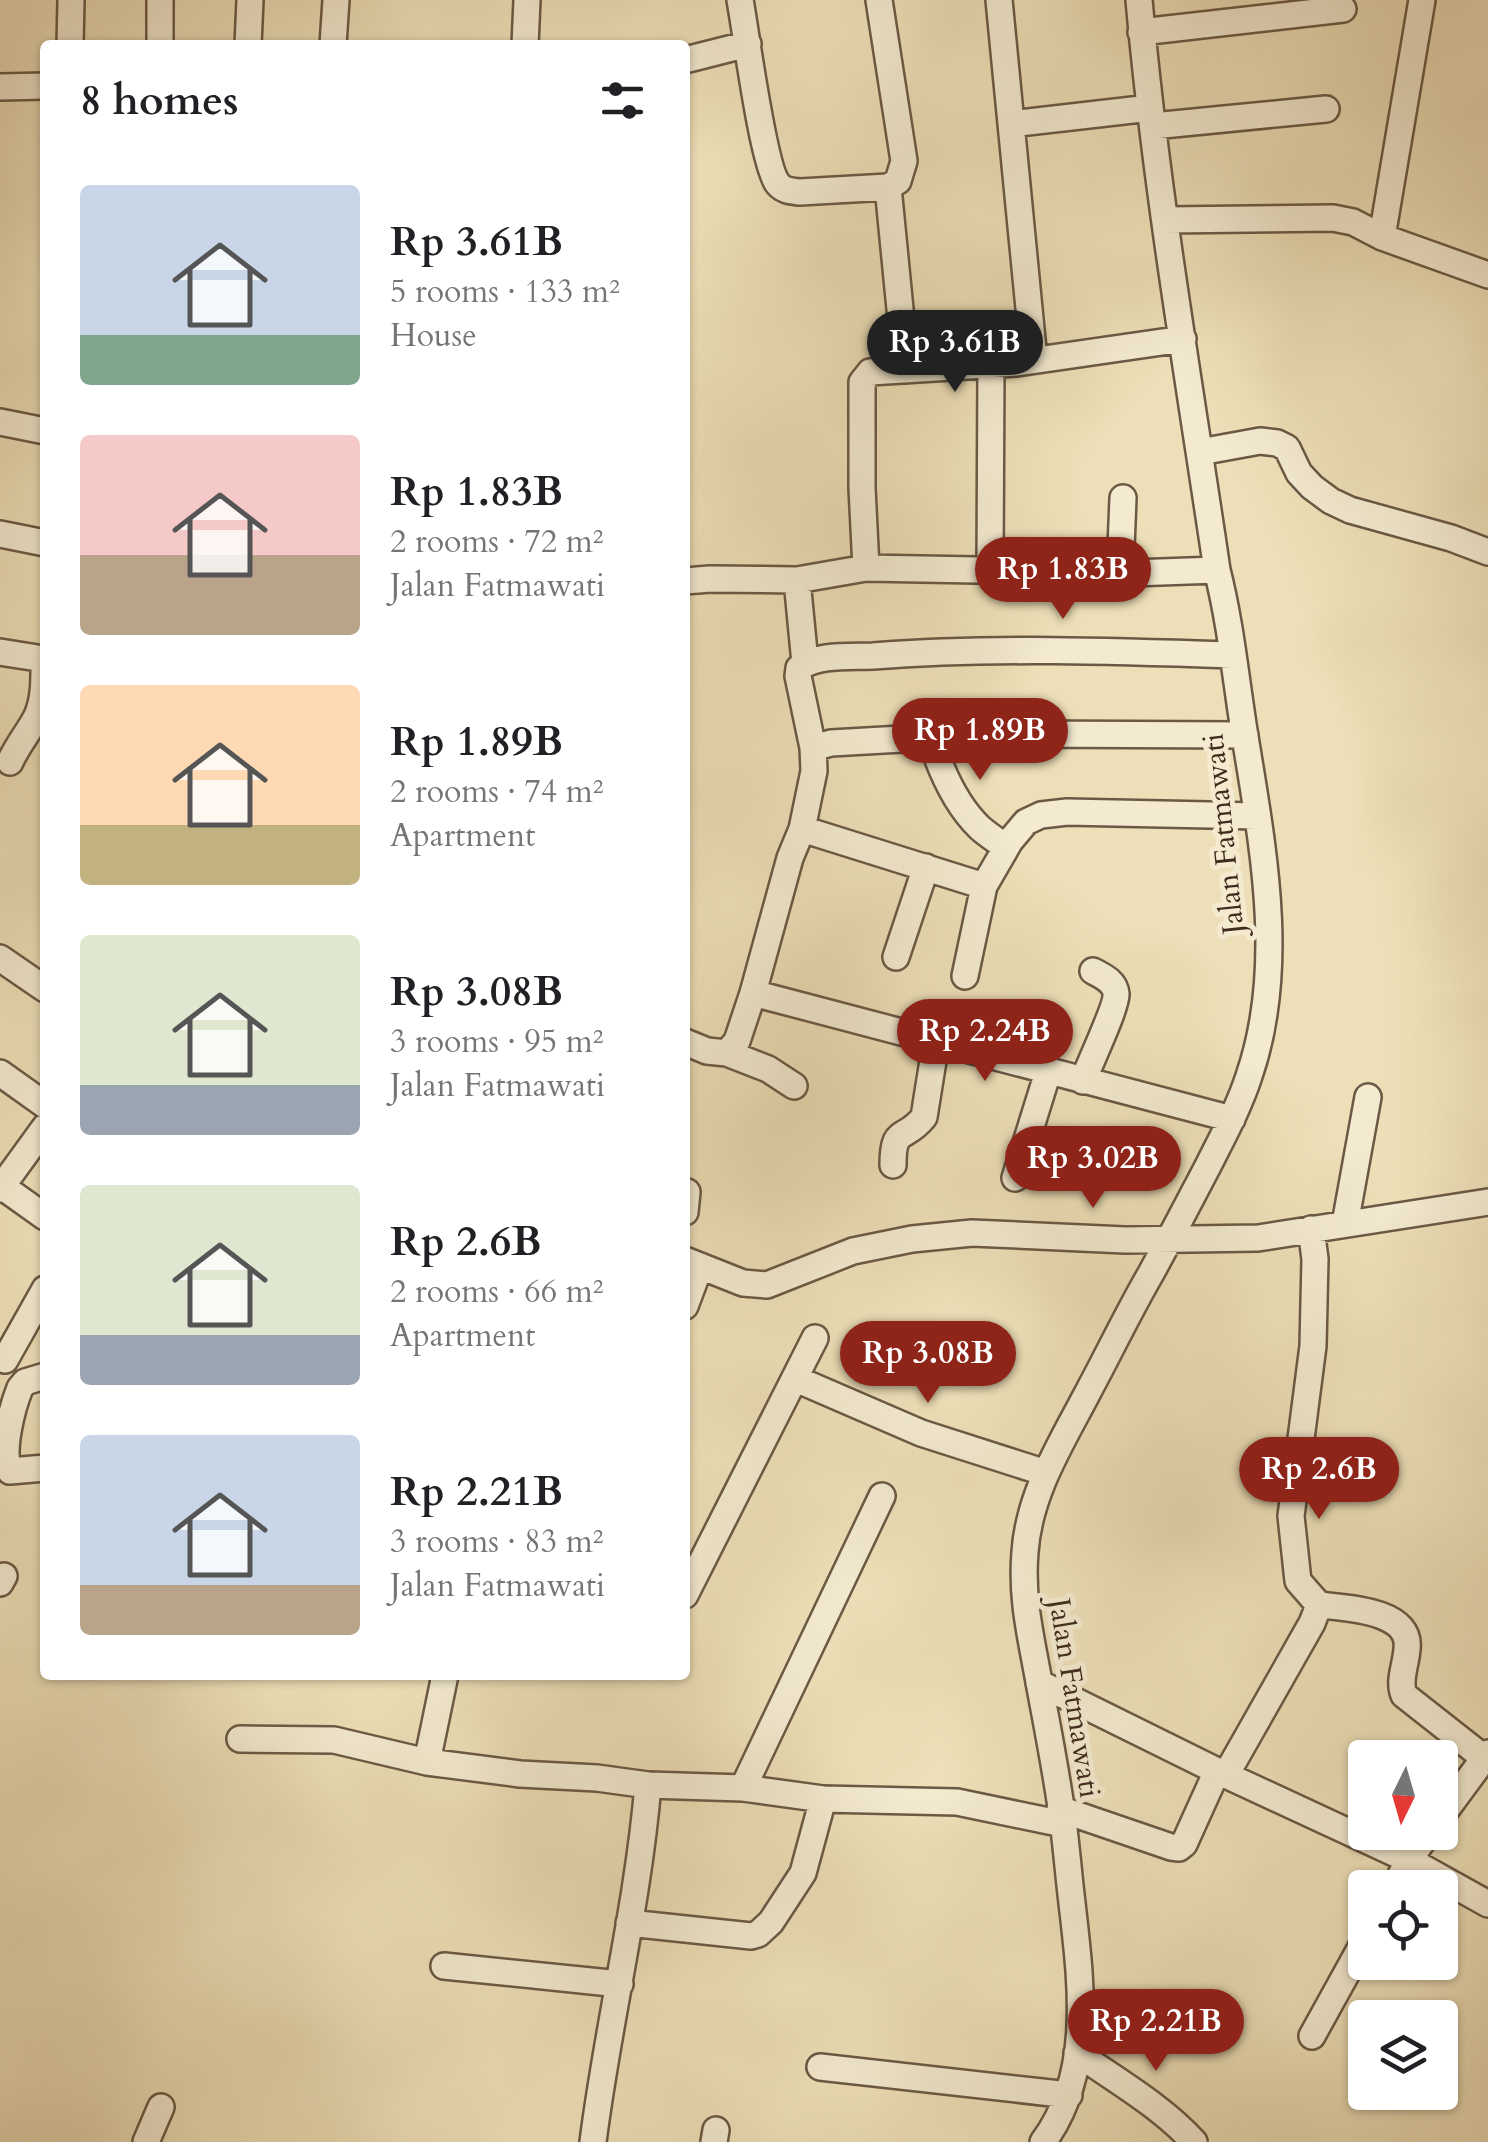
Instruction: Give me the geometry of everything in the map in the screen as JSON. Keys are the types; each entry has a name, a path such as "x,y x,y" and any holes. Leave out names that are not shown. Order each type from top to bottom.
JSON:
{"street":[{"path":"70,40 71,0"},
{"path":"160,0 160,40"},
{"path":"248,40 250,0"},
{"path":"333,40 336,0"},
{"path":"525,40 527,0"},
{"path":"740,0 773,174 780,187 800,192 888,187 898,181 904,161 879,0"},
{"path":"999,0 1034,360"},
{"name":"Jalan Fatmawati","path":"1043,2142 1057,2123 1069,2095 1081,1999 1062,1816 1025,1609 1025,1550 1032,1511 1046,1473 1232,1118 1250,1074 1262,1027 1268,968 1268,900 1257,816 1172,276 1138,0"},
{"path":"1382,236 1422,0"},
{"path":"1142,32 1343,9"},
{"path":"690,59 748,44"},
{"path":"0,87 40,86"},
{"path":"1012,124 1326,109"},
{"path":"888,187 906,370"},
{"path":"1166,220 1333,218 1353,222 1488,276"},
{"path":"866,568 862,382 870,372 990,366 1183,340"},
{"path":"990,366 990,569"},
{"path":"0,422 40,430"},
{"path":"1200,452 1260,440 1277,443 1287,448 1299,473 1312,487 1331,501 1488,552"},
{"path":"1120,572 1123,498"},
{"path":"0,534 40,543"},
{"path":"690,581 797,580 866,568 1217,570"},
{"path":"797,580 805,664"},
{"path":"727,1053 737,1041 753,993 802,828 814,771 799,668 818,660 894,654 1062,649 1232,655"},
{"path":"0,652 40,658"},
{"path":"10,762 40,707"},
{"path":"813,748 831,743 990,734 1245,735"},
{"path":"930,736 959,802 980,828 1006,848"},
{"path":"965,976 984,886 1026,822 1041,815 1068,812 1257,816"},
{"path":"802,828 984,886"},
{"path":"896,958 926,867"},
{"path":"0,958 40,985"},
{"path":"1083,1080 1116,994 1111,982 1092,971"},
{"path":"753,993 1232,1118"},
{"path":"893,1166 894,1141 924,1117 936,1042"},
{"path":"690,1044 768,1069 794,1086"},
{"path":"1015,1178 1048,1072"},
{"path":"0,1073 40,1101"},
{"path":"1344,1224 1368,1097"},
{"path":"40,1133 1,1187 40,1214"},
{"path":"692,1263 743,1283 767,1286 853,1251 957,1234 1170,1241 1258,1238 1488,1202"},
{"path":"1311,1229 1315,1260 1313,1346 1291,1516 1298,1581 1319,1605 1384,1616 1404,1630 1408,1644 1401,1686 1404,1695 1486,1756 1458,1794"},
{"path":"5,1360 40,1299"},
{"path":"690,1585 815,1338"},
{"path":"40,1377 24,1382 3,1429 2,1454 6,1468 40,1468"},
{"path":"796,1380 921,1433 1046,1473"},
{"path":"744,1788 882,1496"},
{"path":"240,1739 334,1740 427,1762 520,1774 744,1788 824,1799 956,1802 1062,1816 1180,1848 1319,1605"},
{"path":"427,1762 444,1680"},
{"path":"1039,1683 1409,1860 1488,1904"},
{"path":"593,2142 648,1784"},
{"path":"629,1923 758,1934 803,1873 824,1799"},
{"path":"1404,1870 1416,1850"},
{"path":"444,1966 620,1984"},
{"path":"1312,2036 1348,1971"},
{"path":"1077,2053 1172,2121 1194,2142"},
{"path":"820,2067 1069,2095"},
{"path":"146,2142 161,2107"}]}
